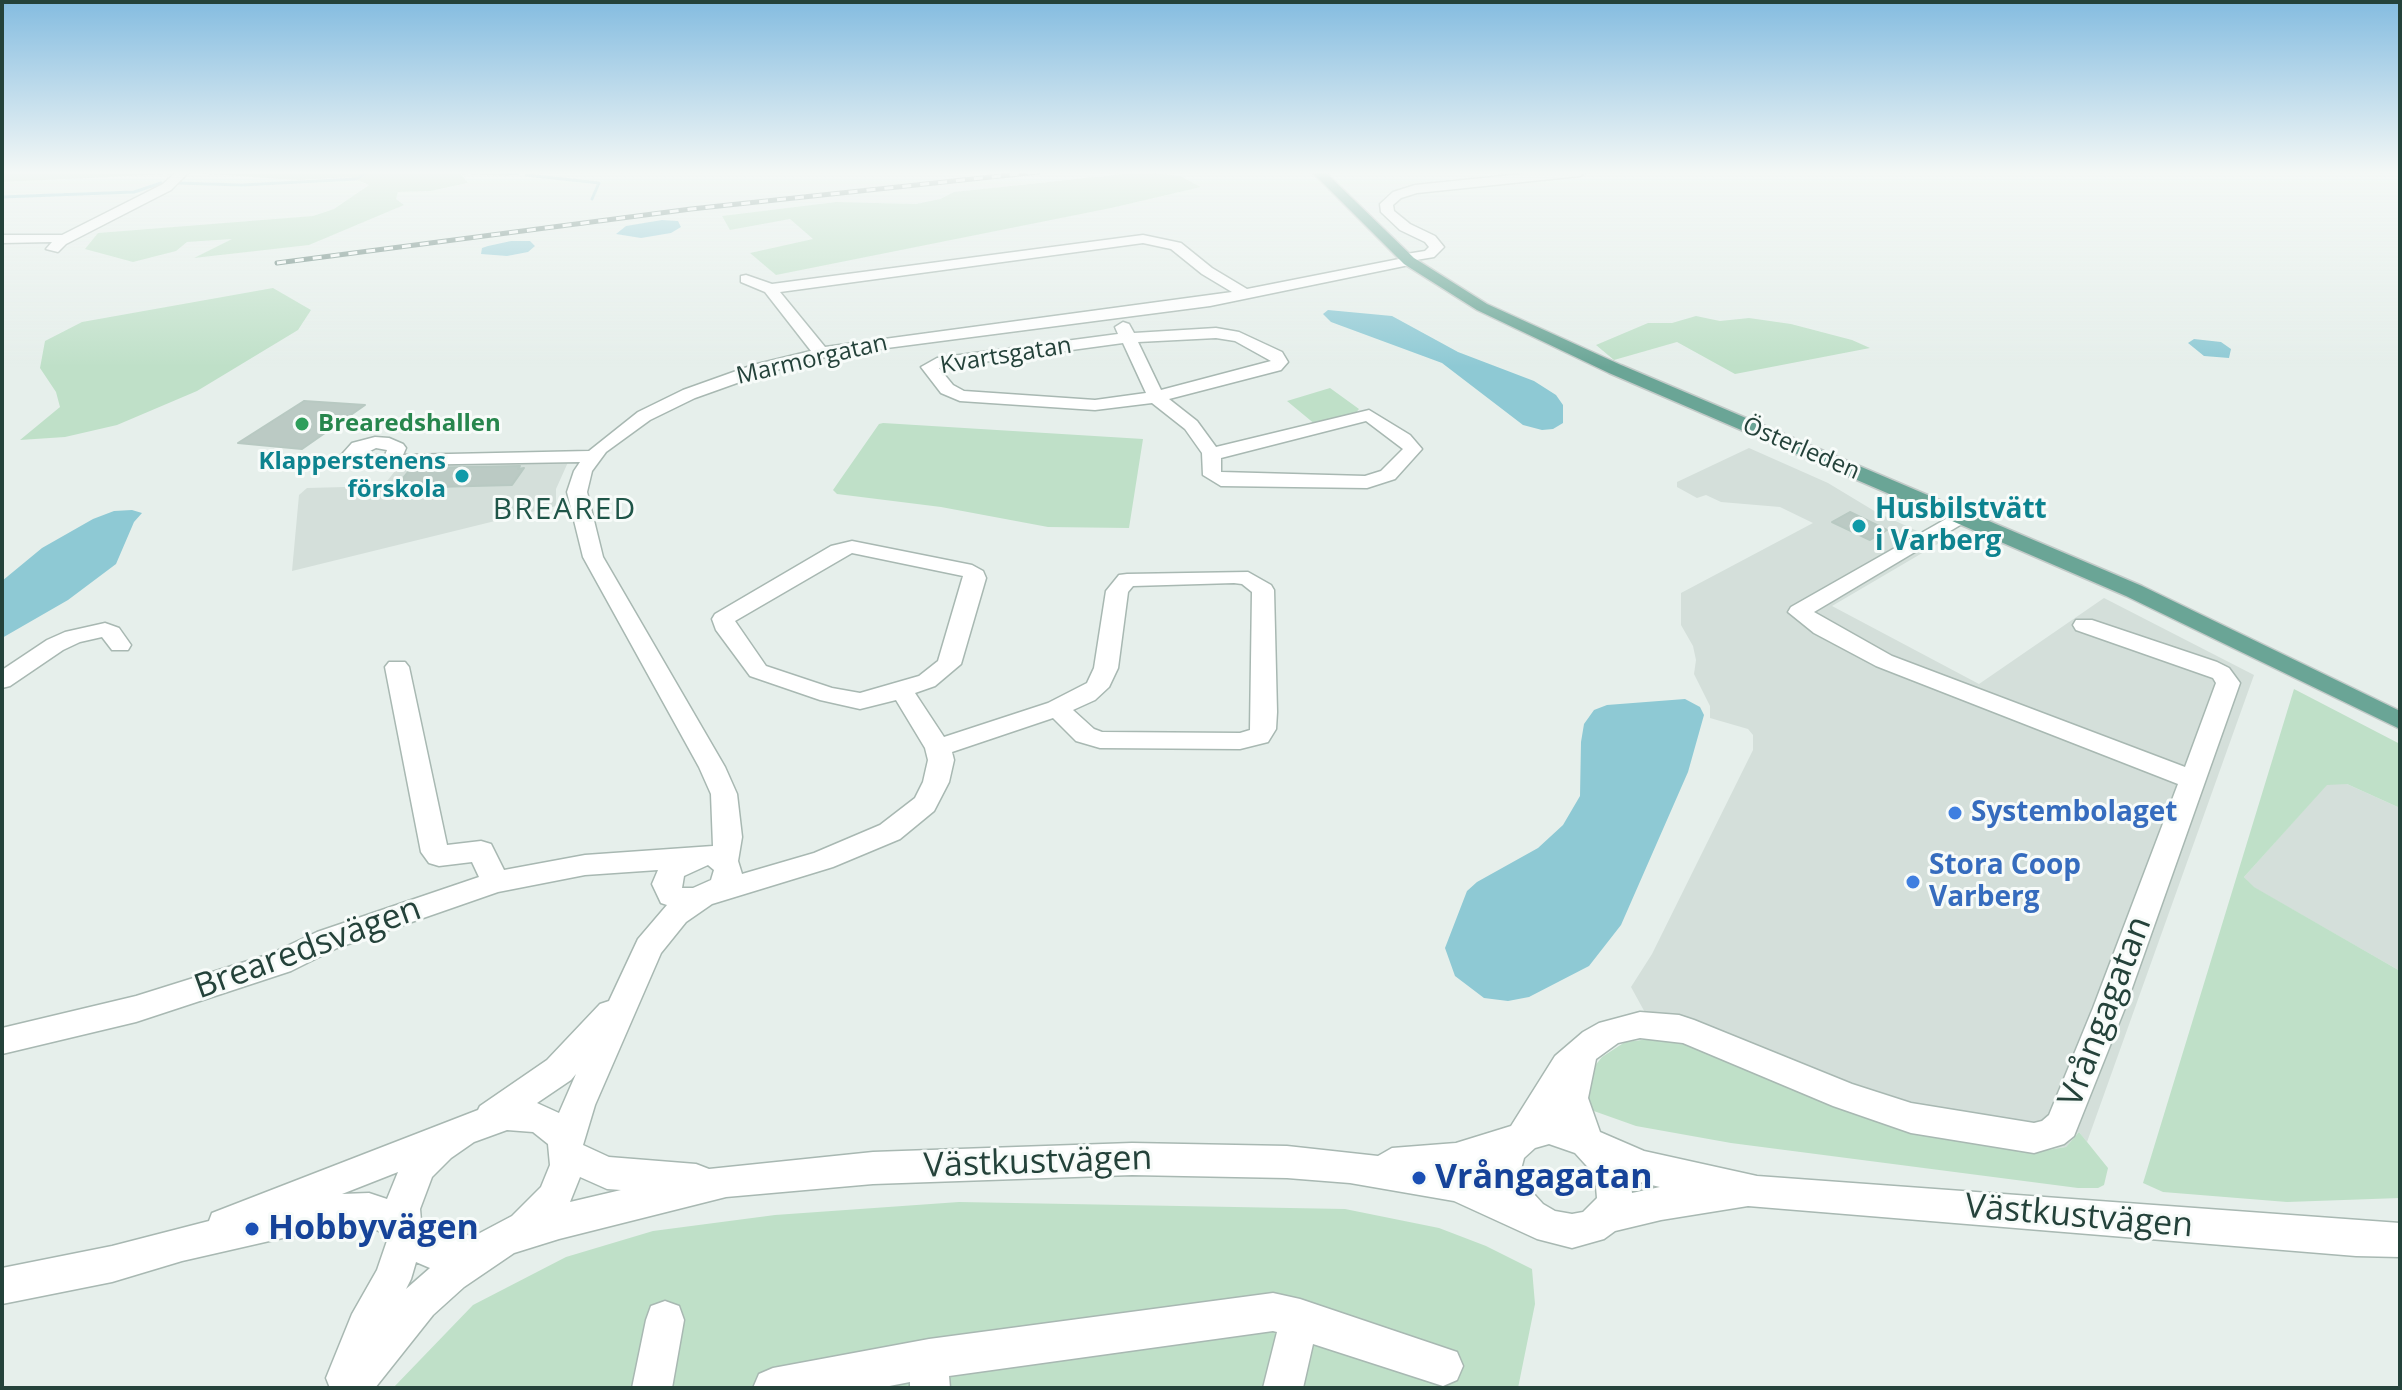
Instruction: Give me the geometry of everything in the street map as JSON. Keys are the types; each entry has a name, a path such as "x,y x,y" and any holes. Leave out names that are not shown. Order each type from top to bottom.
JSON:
{"main road":[{"name":"Österleden","path":"1384,237 1407,260 1472,301 1615,369 2204,623 2400,721"}],"street":[{"path":"2,239 38,237"},
{"path":"53,237 56,246 73,237"},
{"name":"Marmorgatan","path":"710,860 728,837 724,794 712,767 593,557 577,492 578,482 592,456 631,424 677,400 749,372 821,353 1247,295 1429,254 1437,247 1435,242 1425,237"},
{"path":"770,289 1143,239 1176,246 1207,271 1247,295"},
{"path":"746,279 770,289 821,353"},
{"path":"1117,314 1156,397 1191,425 1211,453 1212,475 1221,480 1367,482 1388,475 1413,449 1404,439 1369,415 1229,452 1211,453"},
{"path":"1128,338 1229,334 1253,343 1280,359 1275,366 1156,397"},
{"name":"Kvartsgatan","path":"1128,338 937,363 929,367 947,389 965,397 1095,405 1156,397"},
{"path":"344,462 592,456"},
{"path":"1960,517 1799,612 1841,639 1884,661 2194,780"},
{"path":"852,547 968,568 975,578 949,664 936,676 902,691 870,700 852,700 766,675 752,665 723,625 723,619 843,548 852,547"},
{"path":"938,748 1087,695 1103,679 1117,591 1127,580 1248,578 1263,590 1265,712 1264,729 1259,736 1240,741 1100,740 1085,735 1057,708"},
{"name":"Vrångagatan","path":"1521,1137 1555,1081 1582,1052 1594,1041 1622,1028 1640,1025 1679,1028 1845,1096 1911,1118 2034,1138 2052,1133 2062,1125 2228,683 2226,677 2209,667 2084,625"},
{"path":"2,681 55,645 73,637 105,630 120,645"},
{"path":"397,667 435,852 439,856 481,851 495,882"},
{"path":"350,1388 382,1346 436,1287 536,1219 554,1198 565,1176 567,1149 578,1105 649,947 676,914 686,893 727,879 710,860 673,869 667,879 686,893 778,875 890,832 925,804 936,782 941,760 938,748 902,691"},
{"name":"Brearedsvägen","path":"2,1041 136,1009 280,963 327,940 495,882 563,869 710,860 745,872 778,875"},
{"name":"Brearedsvägen","path":"615,864 646,874 686,893"},
{"path":"342,1388 366,1328 397,1268 405,1227 404,1199 420,1166 439,1147 559,1070 592,1037 630,989"},
{"path":"1582,1052 1571,1098 1591,1145 1608,1164 1615,1182 1615,1200 1606,1216"},
{"path":"182,1244 379,1160 507,1115 540,1118 556,1128 567,1149"},
{"name":"Västkustvägen","path":"1350,1167 1456,1159 1540,1130 1558,1130 1643,1167 1757,1192 2400,1240"},
{"path":"1521,1137 1508,1150 1503,1173 1514,1201 1530,1216"},
{"name":"Västkustvägen","path":"567,1149 599,1170 619,1175 726,1181 873,1168 1132,1159 1274,1161 1350,1167 1456,1185 1550,1227 1572,1231 1591,1227 1606,1216 1661,1203 1757,1192"},
{"name":"Västkustvägen","path":"506,1241 600,1211 726,1181"},
{"path":"2,1286 112,1264 182,1244 322,1212 369,1210 405,1227 424,1249 450,1255 506,1241"},
{"path":"773,1388 930,1373 1273,1312 1300,1318 1443,1366"},
{"path":"1283,1388 1300,1318"},
{"path":"652,1388 665,1320"}],"shaded area":[{"path":"1749,448 1828,483 1876,512 1941,542 1832,606 1979,684 2104,598 2254,675 2087,1142 2079,1132 2066,1147 2029,1153 1931,1137 1871,1121 1659,1038 1631,987 1652,954 1753,750 1753,735 1748,729 1710,718 1710,706 1694,674 1696,660 1693,646 1681,625 1681,593 1813,523 1780,507 1721,502 1706,495 1697,498 1677,487 1677,482"},
{"path":"569,460 556,489 556,506 292,571 299,495 307,488 383,486 400,465"},
{"path":"2327,784 2347,784 2400,808 2400,971 2253,887 2244,877"}],"green space":[{"path":"95,237 328,237 309,245 194,258 232,239 187,242 176,251 133,262 85,249"},
{"path":"811,237 967,237 776,275 750,253 813,239"},
{"path":"273,288 311,310 298,330 197,391 117,425 65,437 20,440 60,407 56,392 40,368 45,341 82,322"},
{"path":"1696,316 1720,321 1749,318 1791,324 1852,340 1870,348 1735,374 1677,342 1614,360 1596,345 1648,323 1672,323"},
{"path":"1330,388 1359,409 1354,415 1316,425 1287,401"},
{"path":"879,424 1143,439 1129,528 1048,527 941,507 837,494 833,490"},
{"path":"2294,689 2400,744 2400,808 2347,784 2327,785 2244,877 2254,887 2400,971 2400,1198 2287,1202 2163,1192 2143,1183"},
{"path":"1659,1038 1692,1046 1901,1130 2029,1153 2066,1147 2079,1132 2108,1168 2104,1185 2078,1188 1731,1143 1636,1126 1591,1110 1587,1099 1594,1067 1602,1057 1625,1042"},
{"path":"959,1202 1345,1209 1439,1228 1486,1246 1532,1269 1535,1304 1518,1388 393,1388 473,1305 566,1257 653,1231 775,1215"}],"water":[{"path":"511,241 530,241 535,246 528,252 507,256 481,254 482,248"},
{"path":"1328,310 1392,316 1458,352 1534,381 1556,395 1563,405 1563,423 1553,429 1542,430 1523,425 1442,363 1331,322 1323,314"},
{"path":"2194,339 2221,342 2231,349 2229,358 2204,356 2188,343"},
{"path":"114,511 142,513 134,522 116,564 68,600 2,638 2,581 42,548 93,519"},
{"path":"1685,699 1700,707 1704,715 1688,772 1621,925 1589,966 1529,997 1508,1001 1484,998 1455,976 1445,948 1467,891 1477,882 1538,848 1563,825 1580,796 1581,742 1584,724 1594,710 1607,705"}],"building":[{"name":"Brearedshallen","path":"304,401 365,405 302,449 238,443"},
{"name":"Klapperstenens förskola","path":"520,466 518,469 524,468 512,485 395,488 409,471 421,468"},
{"name":"Husbilstvätt i Varberg","path":"1850,512 1887,530 1870,540 1832,522"}],"railway":[{"path":"277,263 477,237"}],"place":[{"name":"Brearedshallen","path":"302,424"},
{"name":"Klapperstenens förskola","path":"462,476"},
{"name":"Husbilstvätt i Varberg","path":"1859,526"},
{"name":"Systembolaget","path":"1955,813"},
{"name":"Stora Coop Varberg","path":"1913,882"},
{"name":"Vrångagatan","path":"1419,1178"},
{"name":"Hobbyvägen","path":"252,1229"}],"district":[{"name":"BREARED","path":"565,510"}]}
